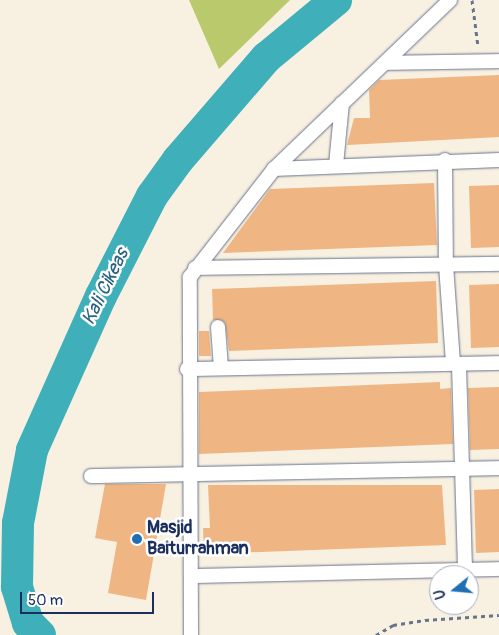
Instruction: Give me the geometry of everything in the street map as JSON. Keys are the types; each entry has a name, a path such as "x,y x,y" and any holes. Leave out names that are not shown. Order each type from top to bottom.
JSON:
{"street":[{"path":"191,635 191,474 187,369 188,288 196,268 274,169 450,0"},
{"path":"386,63 499,61"},
{"path":"336,165 342,103"},
{"path":"274,169 445,160 499,160"},
{"path":"445,160 446,265 453,362"},
{"path":"196,268 499,264"},
{"path":"218,327 221,368"},
{"path":"453,362 459,366 465,565"},
{"path":"187,369 453,362 499,363"},
{"path":"91,476 499,468"},
{"path":"479,569 499,569"},
{"path":"192,576 429,570"}],"path":[{"path":"472,0 480,61"},
{"path":"376,635 393,625 425,620 499,615"}],"green space":[{"path":"189,0 290,0 219,69"}],"building":[{"path":"499,75 499,137 347,145 354,118 370,118 369,90 379,80"},
{"path":"434,183 437,245 223,253 270,189"},
{"path":"499,185 499,247 471,248 469,186"},
{"path":"436,281 438,343 229,351 225,323 213,320 212,289"},
{"path":"499,284 499,347 471,348 469,285"},
{"path":"199,331 209,331 211,356 199,356"},
{"path":"440,382 440,389 451,388 453,444 199,454 199,392"},
{"path":"499,387 499,449 470,450 468,388"},
{"name":"Masjid Baiturrahman","path":"105,484 166,484 146,600 108,593 117,542 95,538"},
{"path":"208,485 442,485 446,545 204,554 203,528 210,528"},
{"path":"499,489 499,552 476,553 474,490"}],"waterway":[{"name":"Kali Cikeas","path":"40,635 28,623 17,587 18,523 32,450 101,296 152,196 178,160 266,58 336,0"}],"place":[{"name":"Masjid Baiturrahman","path":"137,539"}]}
